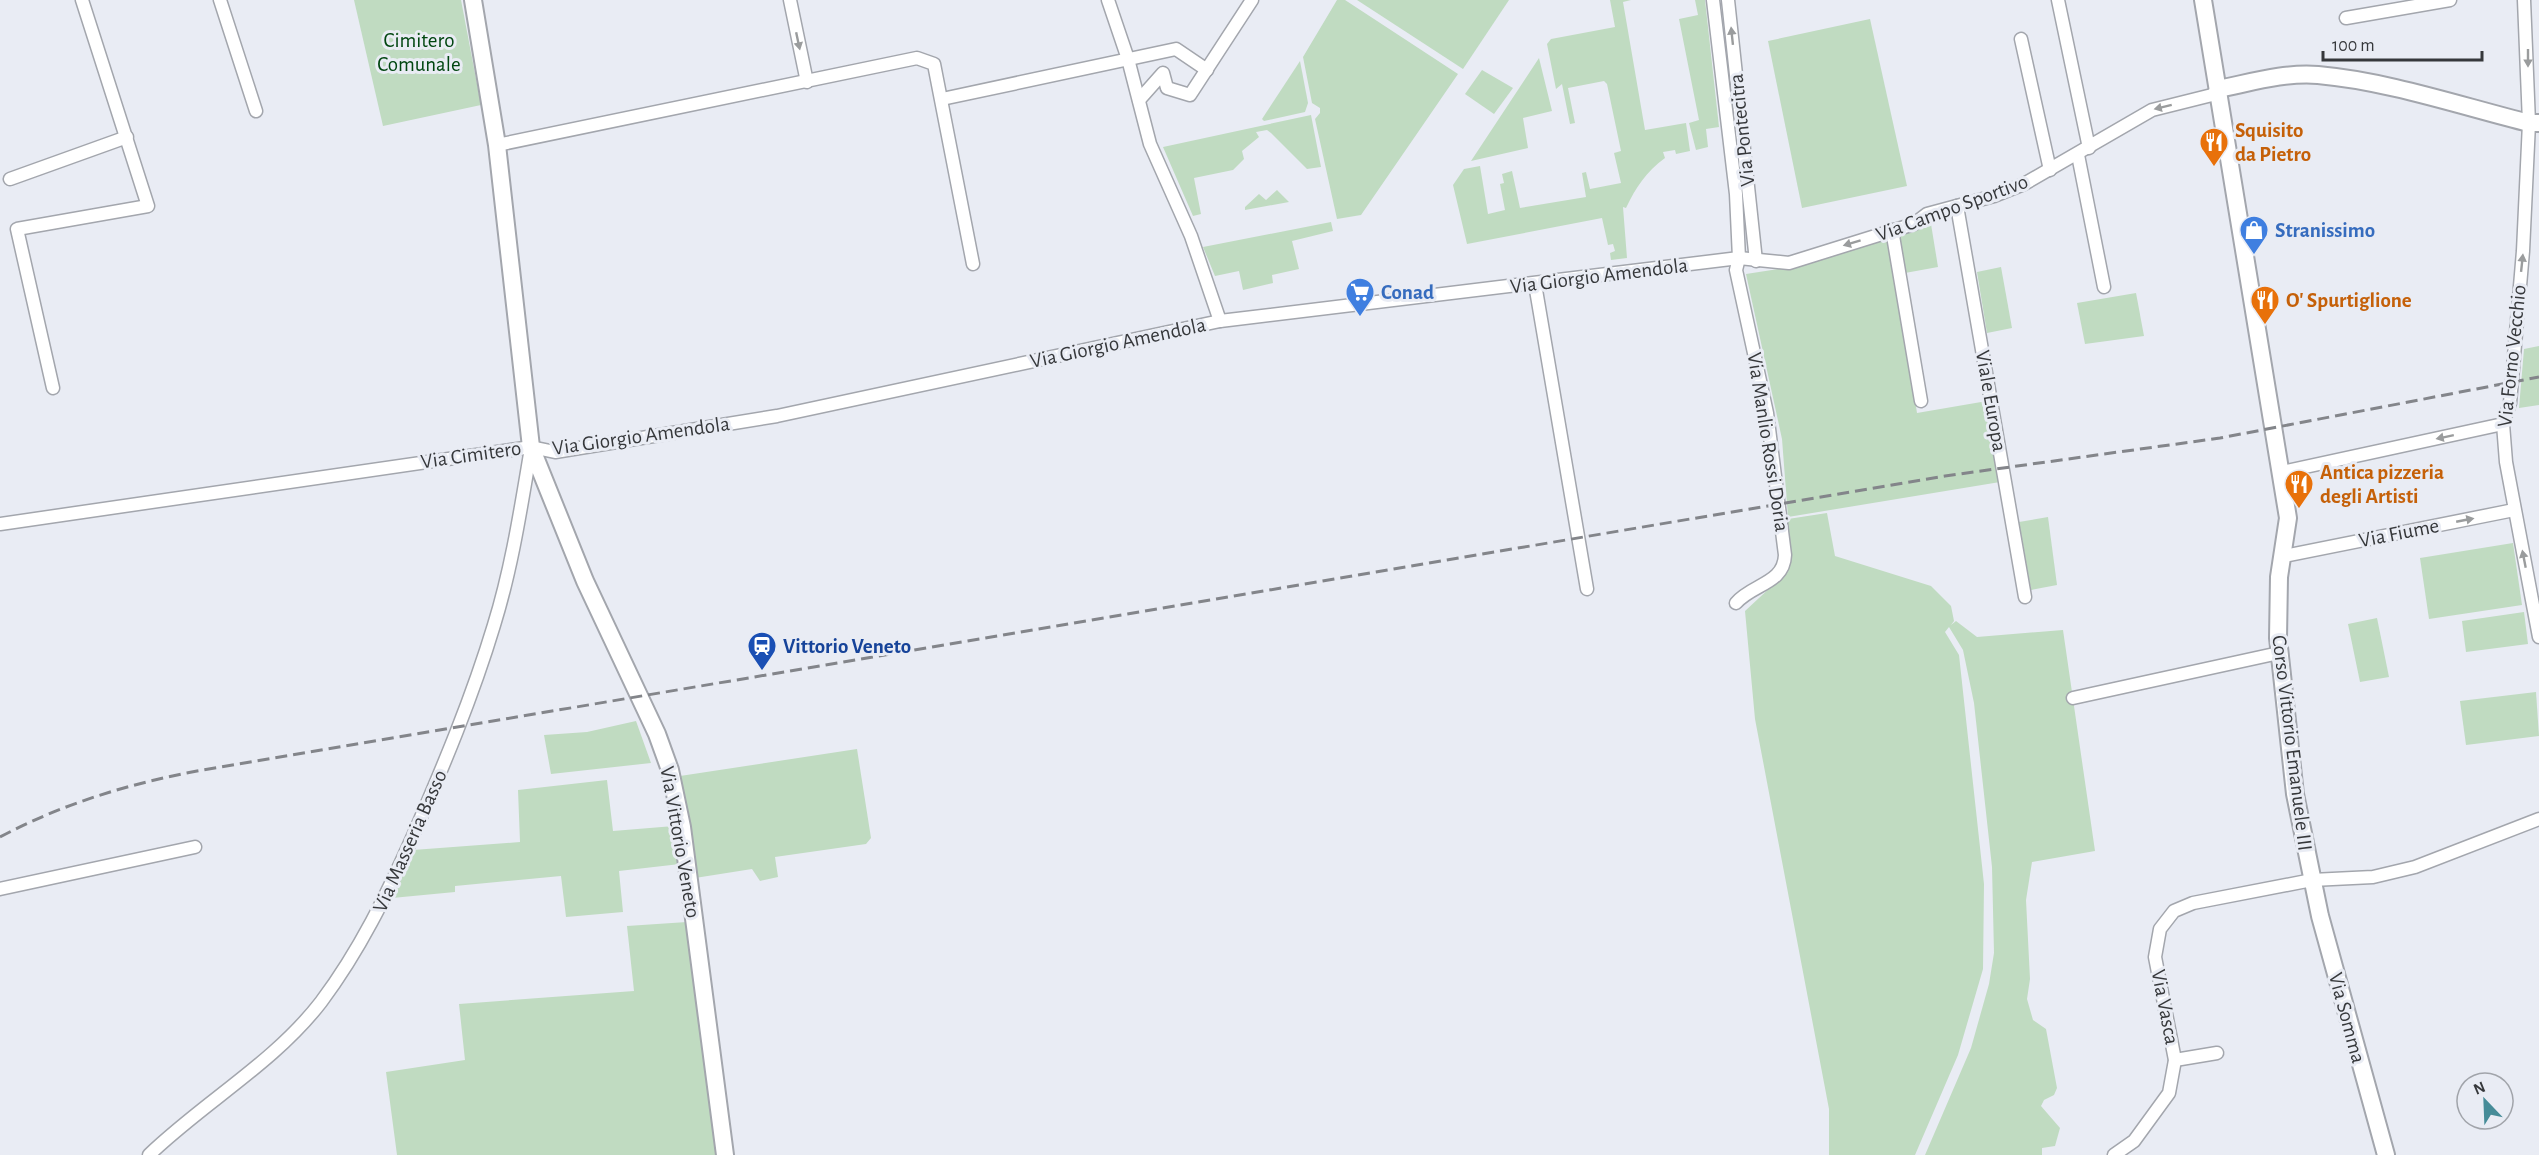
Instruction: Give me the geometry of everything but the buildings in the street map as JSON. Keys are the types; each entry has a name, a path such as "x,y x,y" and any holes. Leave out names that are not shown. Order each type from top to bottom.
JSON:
{"street":[{"path":"53,388 16,229 148,206 82,0"},
{"path":"220,0 256,111"},
{"name":"Via Cimitero","path":"0,524 531,447 497,145 473,0"},
{"path":"789,0 807,81"},
{"path":"1108,0 1128,59 1150,144 1191,236 1220,321"},
{"path":"1139,100 1163,73 1167,88 1190,95 1252,0"},
{"name":"Via Pontecitra","path":"1713,0 1739,258"},
{"name":"Via Pontecitra","path":"1728,0 1756,261"},
{"path":"2058,0 2089,148"},
{"name":"Corso Vittorio Emanuele III","path":"2203,0 2288,518 2278,594 2278,653 2295,794 2312,880"},
{"path":"2346,18 2450,0"},
{"name":"Via Forno Vecchio","path":"2524,0 2534,123 2511,403 2503,424 2514,510 2539,637"},
{"path":"2020,39 2050,170"},
{"path":"942,99 1176,49 1207,70"},
{"path":"497,145 918,58 934,64 973,264"},
{"path":"2217,89 2297,75 2317,75 2380,86 2534,123"},
{"name":"Via Campo Sportivo","path":"1739,258 1790,262 1914,224 1927,214 2009,190 2078,155 2152,110 2212,94 2217,89"},
{"path":"10,178 127,137"},
{"path":"2078,155 2104,287"},
{"name":"Viale Europa","path":"1957,206 2025,597"},
{"path":"1892,230 1921,401"},
{"name":"Via Giorgio Amendola","path":"1710,261 1726,251 1738,231"},
{"name":"Via Giorgio Amendola","path":"531,447 555,452 777,416 1220,321 1739,258"},
{"name":"Via Manlio Rossi Doria","path":"1736,603 1746,593 1774,578 1781,570 1785,555 1767,413 1736,270 1739,258"},
{"path":"1535,284 1587,590"},
{"path":"2282,472 2503,424"},
{"name":"Via Masseria Basso","path":"149,1155 266,1059 294,1032 321,1002 377,917 466,711 495,623 517,535 531,447"},
{"name":"Via Vittorio Veneto","path":"531,447 585,581 657,734 670,770 682,827 725,1155"},
{"name":"Via Fiume","path":"2284,556 2514,510"},
{"path":"2073,698 2278,653"},
{"name":"Via Vasca","path":"2114,1155 2134,1141 2169,1093 2175,1060 2155,957 2160,929 2174,911 2193,903 2312,880 2373,877 2415,867 2539,819"},
{"path":"0,889 195,847"},
{"name":"Via Somma","path":"2312,880 2355,1049 2386,1155"},
{"path":"2175,1060 2217,1053"}],"green space":[{"name":"Cimitero Comunale","path":"354,0 461,0 481,105 383,126"},
{"path":"1337,0 1345,0 1458,74 1361,215 1337,219 1315,119 1320,113 1320,108 1312,103 1303,57"},
{"path":"1357,0 1509,0 1463,69"},
{"path":"1610,0 1631,0 1623,2 1645,130 1686,123 1690,151 1676,154 1675,150 1663,152 1665,158 1647,174 1626,208 1623,207 1627,258 1611,260 1610,253 1615,251 1613,244 1608,245 1602,218 1467,244 1453,185 1464,169 1480,166 1488,214 1505,210 1500,184 1504,183 1502,174 1512,171 1520,208 1586,197 1582,173 1586,172 1590,189 1621,183 1614,153 1621,151 1607,84 1604,81 1568,88 1575,123 1570,124 1562,84 1556,89 1547,44 1551,39 1615,27"},
{"path":"1695,0 1705,0 1719,127 1706,129 1708,147 1696,150 1689,123 1699,120 1679,19 1698,15"},
{"path":"1870,19 1907,186 1802,208 1768,41"},
{"path":"1539,58 1552,111 1523,118 1528,148 1471,161"},
{"path":"1300,61 1308,103 1305,112 1264,121 1262,119"},
{"path":"1482,70 1513,88 1494,114 1465,94"},
{"path":"1311,115 1321,167 1307,169 1267,130 1256,132 1259,137 1242,151 1244,159 1233,170 1194,178 1201,214 1193,216 1163,147"},
{"path":"1277,190 1289,202 1245,210 1245,207 1259,194 1266,200"},
{"path":"1331,222 1333,231 1292,241 1299,269 1272,275 1273,283 1243,290 1239,271 1215,276 1203,247"},
{"path":"1931,224 1938,267 1905,273 1898,235"},
{"path":"1887,239 1896,274 1917,413 1987,401 2000,482 1788,517 1782,439 1746,274 1805,265"},
{"path":"2001,267 2012,328 1987,333 1977,272"},
{"path":"2136,293 2144,336 2085,344 2077,303"},
{"path":"2539,346 2539,405 2519,408 2524,349"},
{"path":"1827,513 1835,556 1931,586 1951,606 1954,621 1951,625 1956,621 1977,637 2063,630 2095,851 2032,862 2026,900 2030,979 2027,999 2033,1020 2046,1029 2057,1088 2054,1095 2044,1100 2041,1106 2060,1128 2055,1146 2042,1148 2042,1155 1925,1155 1971,1048 1989,984 1994,953 1992,867 1974,703 1963,650 1949,627 1945,632 1959,655 1984,884 1983,969 1958,1055 1915,1155 1829,1155 1829,1109 1755,719 1745,611 1787,572 1788,519"},
{"path":"2048,517 2057,585 2031,590 2019,522"},
{"path":"2513,543 2522,605 2429,619 2420,558"},
{"path":"2524,612 2528,644 2466,652 2462,621"},
{"path":"2377,618 2389,677 2360,682 2348,624"},
{"path":"2536,692 2539,736 2466,745 2460,701"},
{"path":"636,721 651,763 551,774 544,735 587,732"},
{"path":"857,749 871,838 866,844 775,857 778,877 760,881 752,869 695,878 680,776"},
{"path":"607,780 613,831 674,826 680,864 619,871 623,912 566,917 561,876 455,886 455,892 392,898 413,850 520,842 518,790"},
{"path":"687,922 717,1155 397,1155 386,1072 465,1060 459,1004 634,991 627,926"}],"railway":[{"path":"0,837 23,825 96,796 197,771 1945,476 2220,438 2539,377"}],"place":[{"name":"Squisito da Pietro","path":"2214,168"},
{"name":"Stranissimo","path":"2254,256"},
{"name":"Conad","path":"1360,318"},
{"name":"O' Spurtiglione","path":"2265,326"},
{"name":"Antica pizzeria degli Artisti","path":"2299,510"},
{"name":"Vittorio Veneto","path":"762,672"}]}
